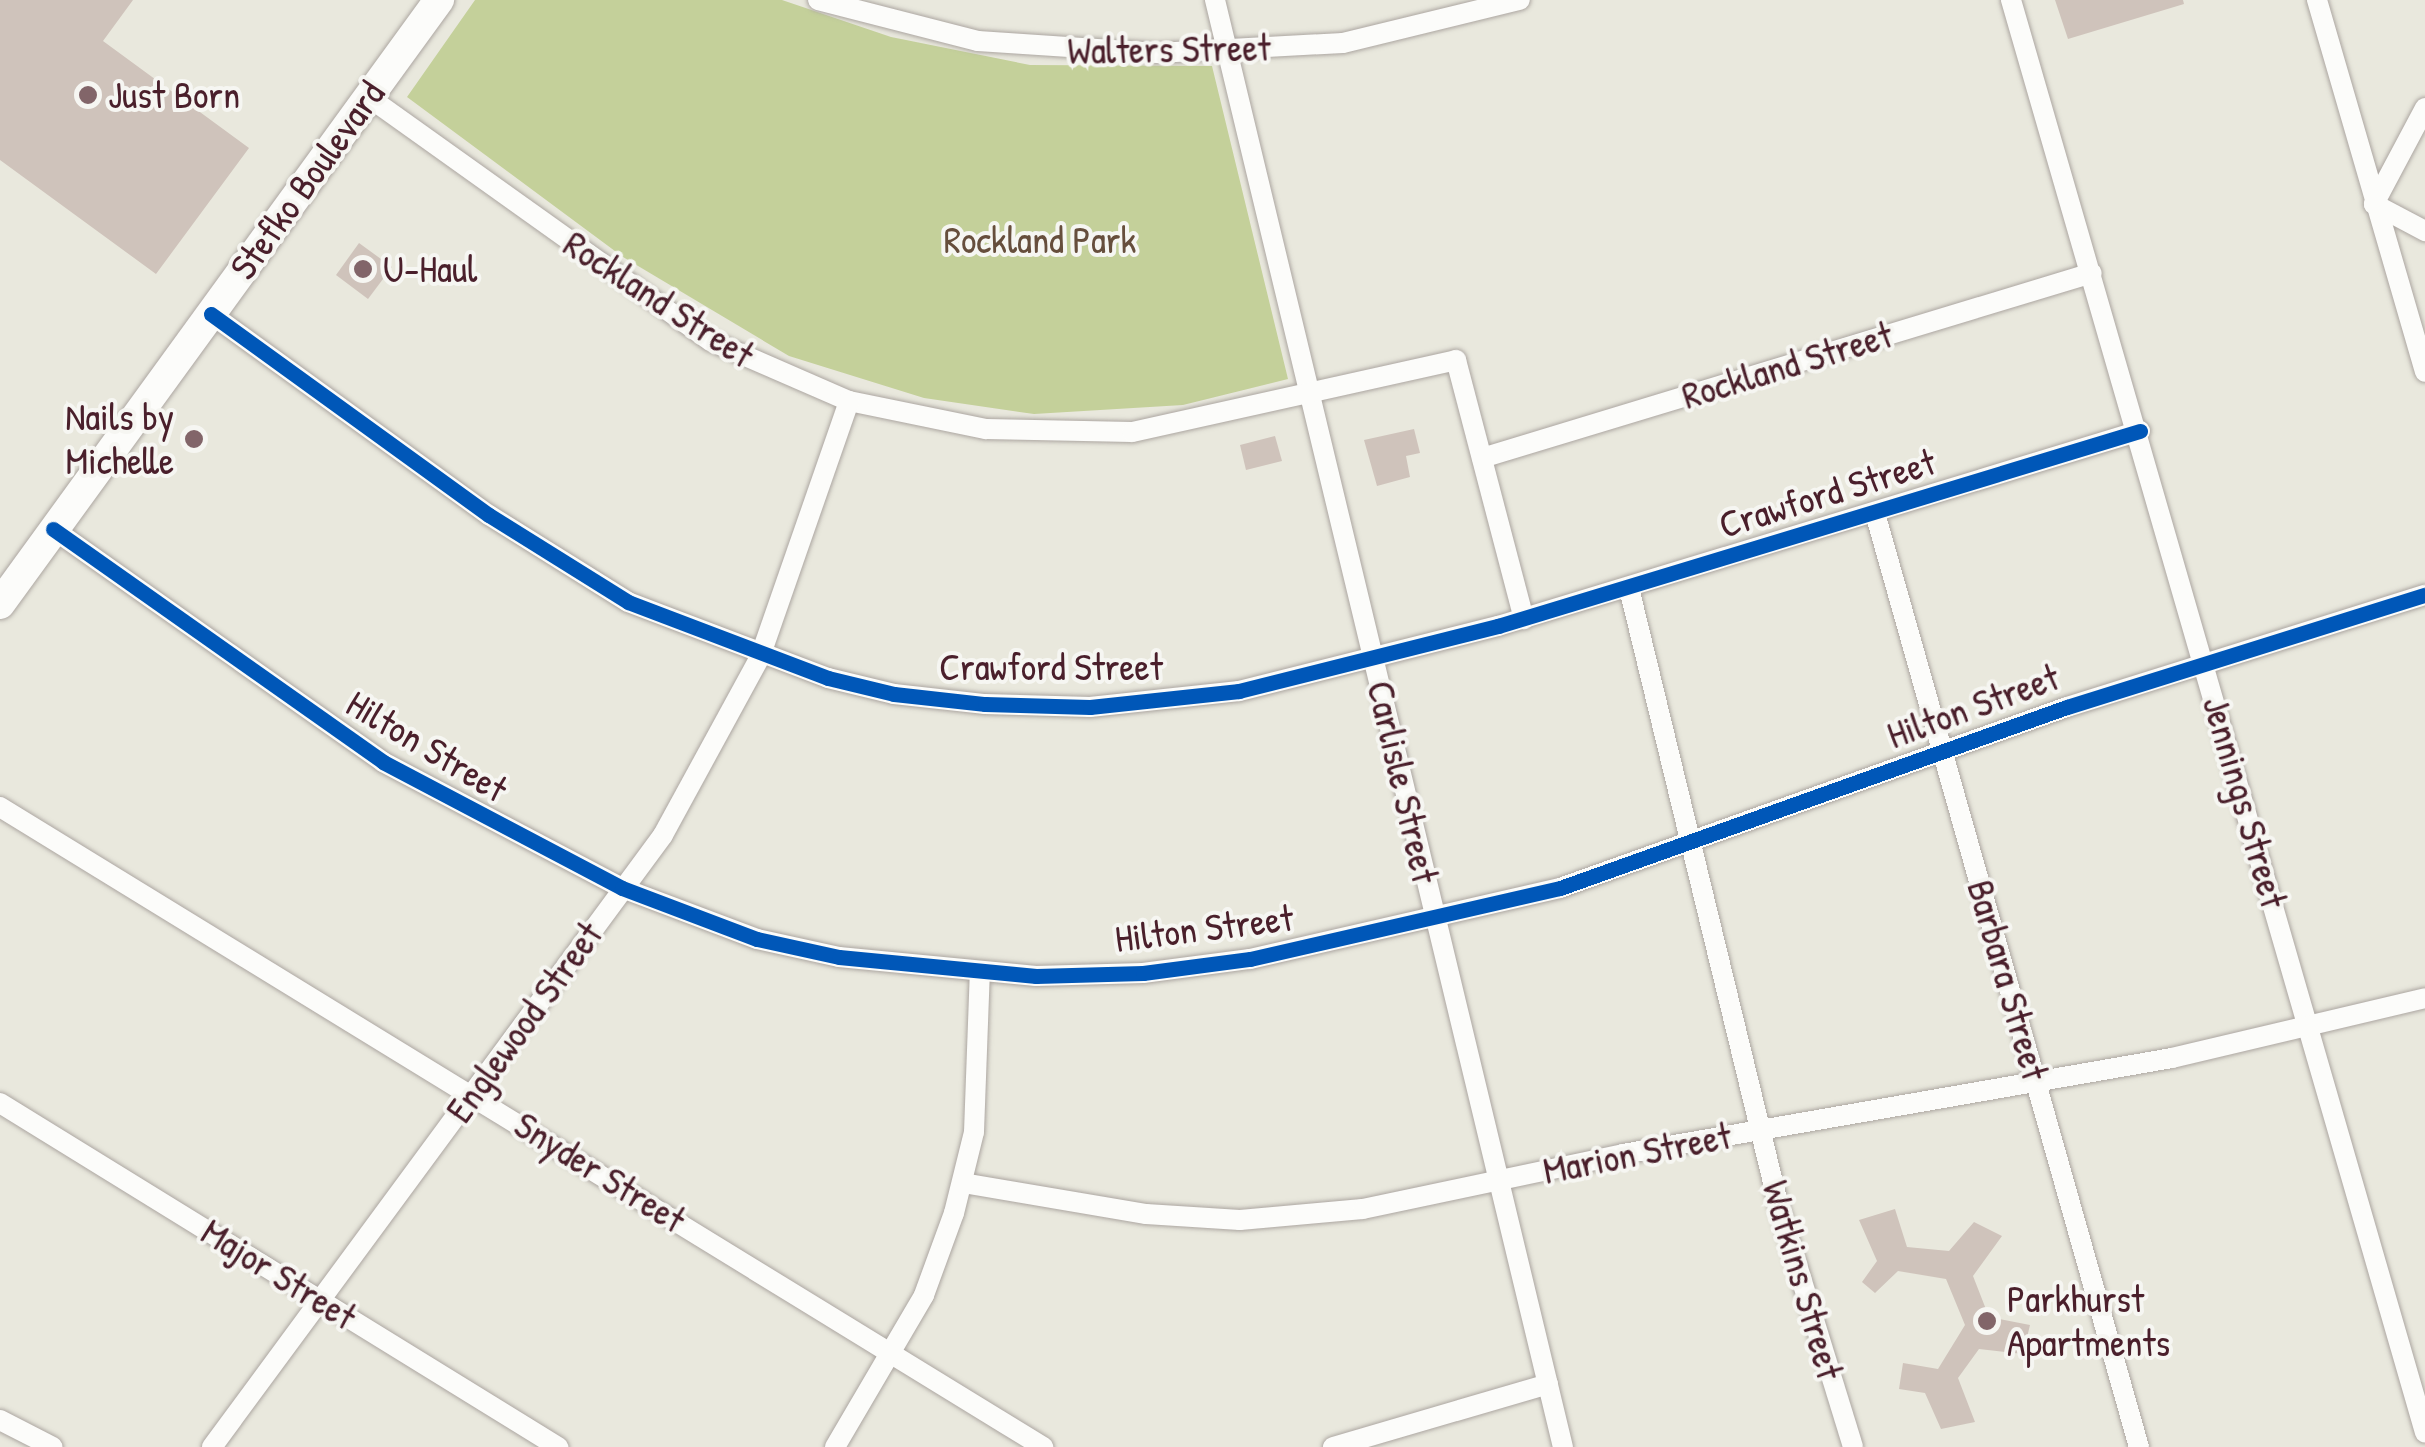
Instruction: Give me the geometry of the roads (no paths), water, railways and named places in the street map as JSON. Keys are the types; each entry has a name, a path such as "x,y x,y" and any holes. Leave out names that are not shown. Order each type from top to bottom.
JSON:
{"main road":[{"name":"Stefko Boulevard","path":"0,604 440,0"}],"street":[{"name":"Walters Street","path":"818,0 924,30 1035,50 1228,50 1386,36 1520,0"},
{"name":"Carlisle Street","path":"1215,0 1564,1447"},
{"name":"Jennings Street","path":"2011,0 2140,431 2425,1432"},
{"path":"2317,0 2425,372"},
{"name":"Rockland Street","path":"367,96 711,340 849,400 986,429 1084,434 1173,428 1456,360 1482,458 2092,273"},
{"path":"2374,204 2425,108"},
{"path":"2374,204 2425,231"},
{"name":"Crawford Street","path":"210,314 557,561 628,602 760,656 894,694 1090,707 1196,698 1524,619 2140,431"},
{"name":"Englewood Street","path":"212,1447 622,888 712,753 760,656 849,400"},
{"path":"1482,458 1524,619"},
{"name":"Barbara Street","path":"1875,512 2139,1447"},
{"name":"Hilton Street","path":"53,529 383,762 622,888 757,939 839,956 980,972 1142,973 1293,951 1436,920 1691,844 2206,661 2425,595"},
{"name":"Watkins Street","path":"1629,588 1760,1129 1853,1447"},
{"name":"Snyder Street","path":"0,807 1044,1447"},
{"path":"835,1447 894,1352 941,1256 963,1182 980,1076 980,972"},
{"name":"Marion Street","path":"963,1182 1087,1208 1240,1220 1362,1209 1760,1129 2309,1030 2425,998"},
{"name":"Major Street","path":"0,1103 558,1447"},
{"path":"1333,1447 1548,1384"},
{"path":"0,1420 54,1447"}],"place":[{"name":"Just Born","path":"88,95"},
{"name":"U-Haul","path":"363,269"},
{"name":"Nails by Michelle","path":"194,439"},
{"name":"Parkhurst Apartments","path":"1987,1321"}],"park label":[{"name":"Rockland Park","path":"1040,240"}]}
